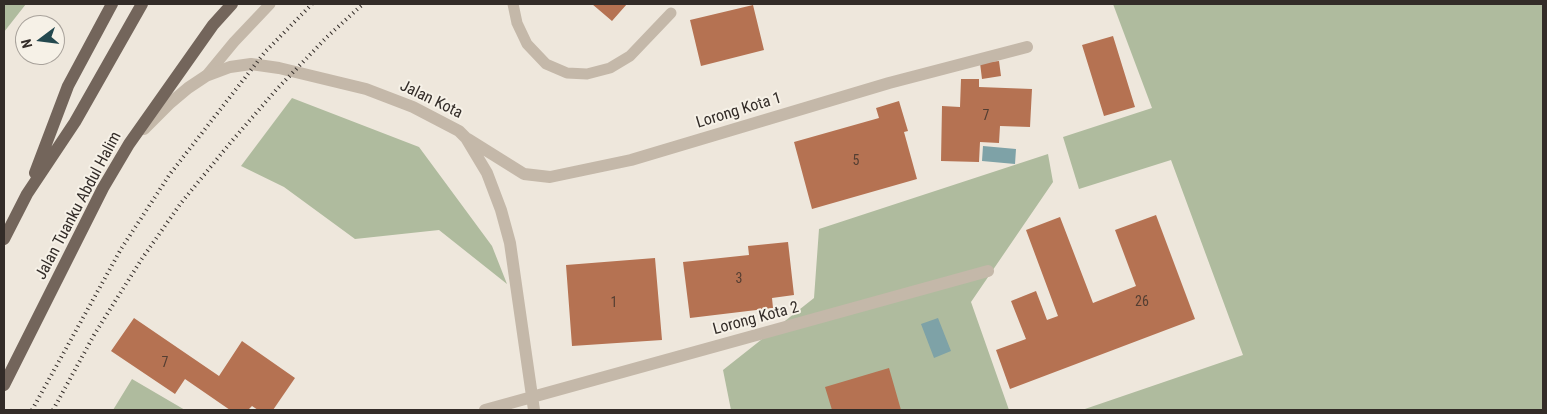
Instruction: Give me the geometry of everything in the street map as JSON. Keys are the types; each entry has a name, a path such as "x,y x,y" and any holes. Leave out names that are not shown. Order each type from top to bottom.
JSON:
{"main road":[{"path":"4,239 27,194 68,86 112,4"},
{"path":"27,194 75,122 142,4"},
{"name":"Jalan Tuanku Abdul Halim","path":"4,385 104,188 129,144 208,32 232,4"}],"street":[{"name":"Lorong Kota 1","path":"466,138 524,174 550,177 631,160 889,83 1027,47"},
{"name":"Jalan Kota","path":"129,144 169,104 206,76 230,67 251,64 279,68 366,89 413,107 459,131 466,138 487,173 501,210 510,243 533,404"},
{"name":"Lorong Kota 2","path":"485,410 533,404 988,271"}],"lane":[{"path":"206,76 234,42 270,4"},
{"path":"513,4 517,22 527,44 546,64 567,72 587,74 610,68 630,56 671,13"}],"green space":[{"path":"4,4 26,4 17,15 15,15 15,18 4,32"},
{"path":"1113,4 1543,4 1543,410 1082,410 1243,355 1171,160 1079,189 1063,137 1152,108"},
{"path":"292,98 419,147 492,246 507,284 439,230 355,239 284,187 241,166"},
{"path":"1048,154 1053,182 971,302 1009,410 731,410 723,370 814,298 819,229"},
{"path":"132,379 185,410 113,410"}],"water":[{"path":"983,146 1016,149 1015,164 982,161"},
{"path":"938,318 951,351 934,358 921,324"}],"building":[{"path":"592,4 627,4 612,21"},
{"path":"753,5 764,50 701,66 690,20"},
{"path":"1113,36 1135,107 1104,116 1082,45"},
{"path":"999,61 1001,76 982,79 980,63"},
{"path":"961,79 979,79 979,87 1032,89 1030,127 1000,126 999,143 980,142 979,162 941,161 942,106 960,107"},
{"path":"899,101 908,131 904,132 917,179 812,209 794,142 879,118 876,108"},
{"path":"1156,215 1195,319 1010,389 996,350 1026,339 1011,301 1036,291 1047,320 1058,316 1026,230 1060,217 1093,303 1136,286 1115,230"},
{"path":"788,242 794,295 772,298 773,308 690,318 683,262 749,255 748,246"},
{"path":"655,258 662,340 572,346 566,265"},
{"path":"134,318 219,376 242,341 295,378 273,410 258,410 252,406 248,410 230,410 185,379 175,394 111,351"},
{"path":"889,368 901,410 832,410 825,387"}],"railway":[{"path":"32,410 121,249 170,174 265,52 312,4"},
{"path":"53,410 94,335 141,260 181,203 276,90 327,37 363,4"}]}
